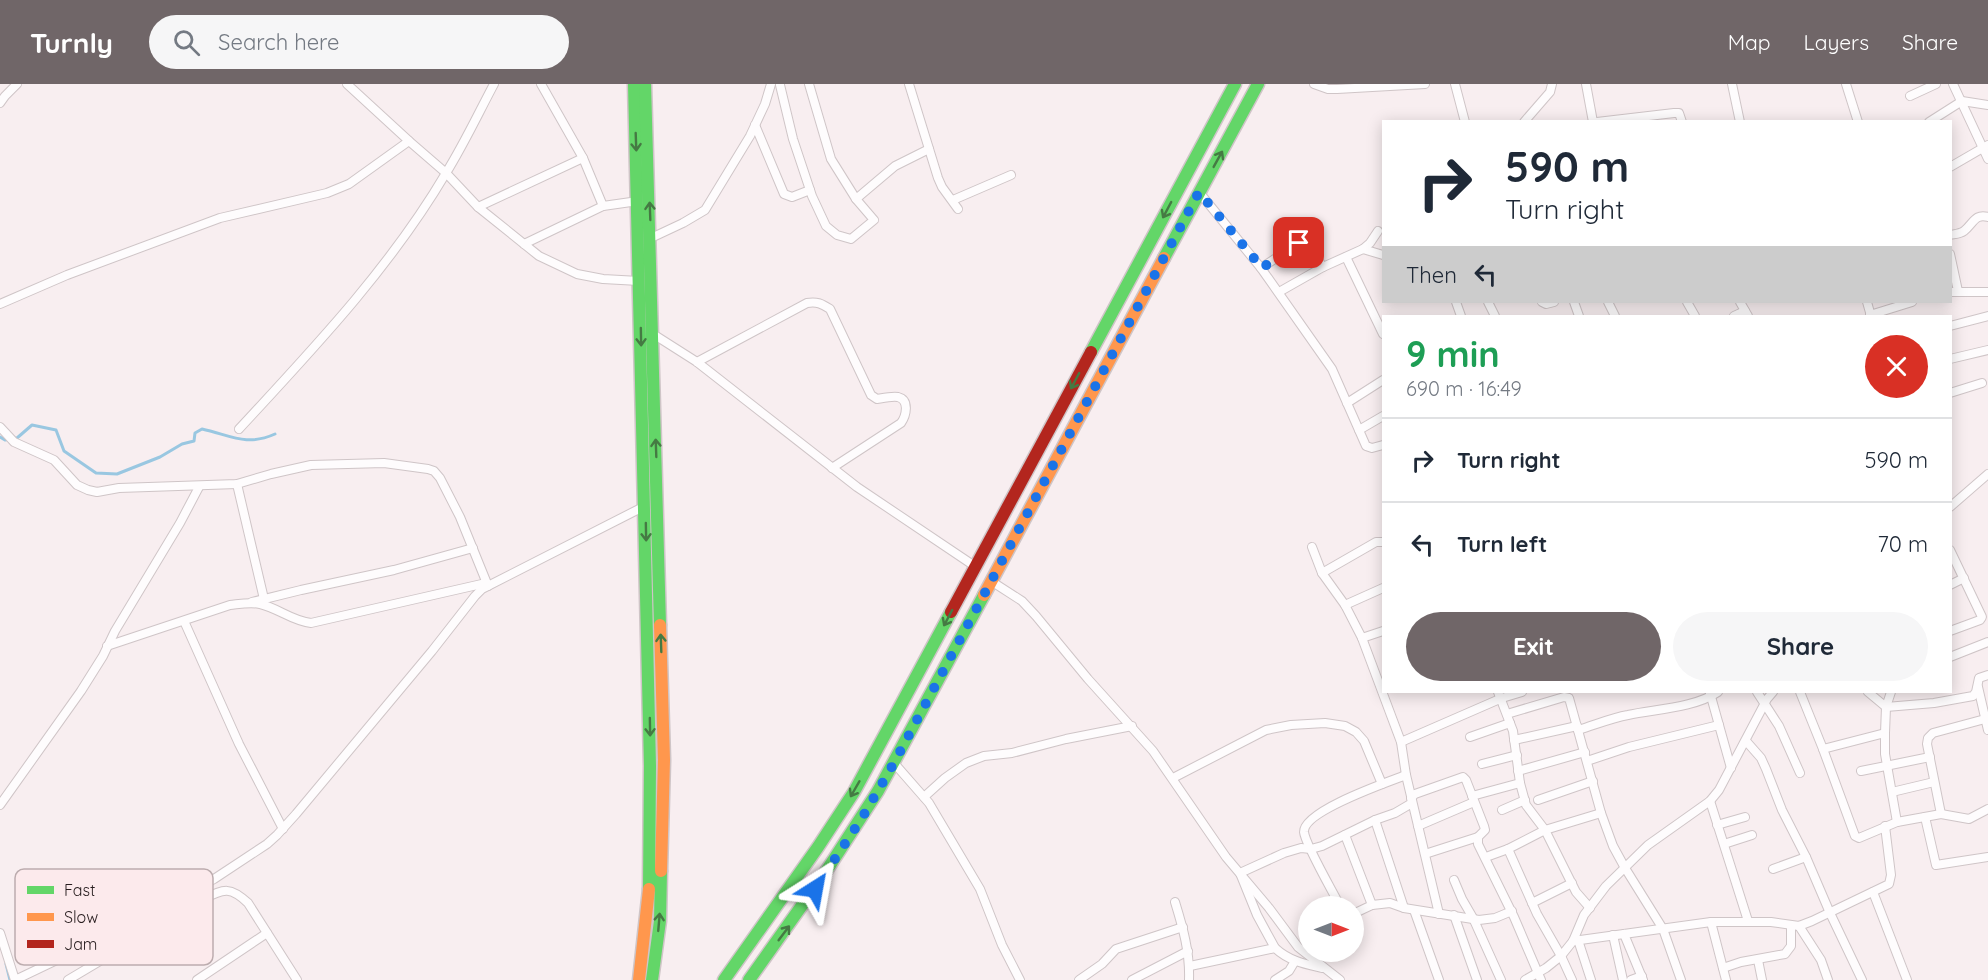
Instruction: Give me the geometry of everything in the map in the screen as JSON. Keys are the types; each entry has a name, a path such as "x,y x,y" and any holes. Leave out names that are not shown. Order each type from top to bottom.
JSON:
{"main road":[{"path":"634,84 651,852 649,894 639,980"},
{"path":"645,84 664,760 660,921 652,980"},
{"path":"724,980 854,792 1235,84"},
{"path":"749,980 791,924 862,818 894,763 1258,84"},
{"path":"1220,112 1238,122"}],"street":[{"path":"0,103 17,84"},
{"path":"347,84 446,173 478,207 539,256 577,274 603,279 639,280"},
{"path":"239,429 363,290 393,251 446,173 494,84"},
{"path":"541,84 583,158 603,206"},
{"path":"651,238 705,210 755,125 770,87 784,84 793,139 810,190 826,226 837,235 851,239 874,220 856,200 831,159 809,84"},
{"path":"909,84 942,187 958,209"},
{"path":"1314,84 1328,89 1337,89 1425,84"},
{"path":"1455,84 1464,120"},
{"path":"1526,120 1550,92 1552,84"},
{"path":"1586,84 1595,120"},
{"path":"1732,84 1740,120"},
{"path":"1846,84 1857,120"},
{"path":"1910,96 1936,84"},
{"path":"1953,84 1985,147 1988,159"},
{"path":"1932,120 1962,101 1988,105"},
{"path":"1613,120 1679,113 1681,120"},
{"path":"755,125 784,194 792,197 810,190"},
{"path":"0,304 67,275 220,218 327,193 349,184 409,141"},
{"path":"1952,166 1985,147"},
{"path":"856,200 895,166 929,149"},
{"path":"478,207 583,158"},
{"path":"952,200 1011,175"},
{"path":"1199,192 1262,268 1332,369 1366,446 1372,448 1382,445"},
{"path":"524,244 603,206 638,201"},
{"path":"1952,234 1966,230 1976,218 1988,217"},
{"path":"1279,292 1323,267 1363,249 1378,231"},
{"path":"1262,268 1299,243 1305,243 1323,267"},
{"path":"1363,249 1382,255"},
{"path":"1346,256 1382,332"},
{"path":"1952,273 1954,292 1988,292"},
{"path":"697,362 807,303 820,303 830,309 871,395 877,399 896,396 903,400 906,406 906,416 901,423 832,468"},
{"path":"1874,315 1909,303"},
{"path":"1952,325 1988,316"},
{"path":"653,334 697,362 832,468 976,567"},
{"path":"1952,359 1988,350"},
{"path":"1347,404 1382,381"},
{"path":"1952,392 1982,383"},
{"path":"1359,430 1382,417"},
{"path":"0,427 14,442 54,459 77,485 97,492 237,484 311,465 384,463 428,469 434,471 440,478 460,517 487,585"},
{"path":"1952,505 1988,474"},
{"path":"237,484 264,599"},
{"path":"0,805 81,691 199,487"},
{"path":"248,603 261,605 298,622 311,623 487,585 645,506"},
{"path":"1322,573 1376,542 1382,542"},
{"path":"1312,547 1322,573 1345,605 1362,638 1382,691"},
{"path":"107,646 230,605 248,603 394,570 472,549"},
{"path":"1952,554 1982,617 1980,620 1952,630"},
{"path":"1952,584 1964,578"},
{"path":"991,581 1022,601 1088,679 1154,751 1204,827 1298,947 1340,980"},
{"path":"213,878 253,854 283,829 475,596 487,585"},
{"path":"1345,605 1382,588"},
{"path":"184,621 239,744 283,829"},
{"path":"1362,638 1382,631"},
{"path":"1952,656 1988,642"},
{"path":"1988,675 1979,678 1978,686 1988,730"},
{"path":"1869,693 1886,707 1934,704 1973,696 1978,686"},
{"path":"1383,693 1401,742 1412,803 1439,914"},
{"path":"1514,740 1578,728 1626,715 1673,708 1713,693 1731,768"},
{"path":"1758,693 1779,726 1800,773"},
{"path":"1525,980 1540,976 1575,941 1584,915 1606,886 1624,868 1648,845 1710,801 1719,790 1764,704 1772,693"},
{"path":"1800,693 1855,836 1859,838 1897,822 1941,814 1969,819 1988,809"},
{"path":"1890,693 1886,707 1885,733 1887,765 1897,822"},
{"path":"1401,742 1500,695 1514,740 1520,783 1525,800 1545,830 1572,883 1590,908"},
{"path":"1470,737 1508,718 1571,695 1601,813 1613,846 1624,868 1663,929 1681,980"},
{"path":"1941,814 1928,738 1932,733 1985,719"},
{"path":"1173,778 1266,730 1291,724 1325,723 1345,726 1356,732 1364,741 1382,784"},
{"path":"1518,771 1719,725"},
{"path":"924,797 966,763 984,756 1012,753 1066,739 1132,726"},
{"path":"1823,749 1885,733"},
{"path":"1746,741 1761,758 1782,810 1862,980"},
{"path":"1482,764 1517,754"},
{"path":"1861,771 1930,757"},
{"path":"894,763 924,797 980,889 1002,945 1020,980"},
{"path":"1335,896 1304,834 1306,824 1332,806 1406,775"},
{"path":"1412,803 1411,798 1415,794 1463,777 1485,830 1478,837 1425,854"},
{"path":"1538,800 1593,781"},
{"path":"1892,792 1934,782"},
{"path":"1418,826 1473,799 1520,783"},
{"path":"1502,810 1525,800"},
{"path":"1710,801 1748,921"},
{"path":"1240,873 1284,853 1301,848 1311,849 1395,813 1412,803"},
{"path":"1486,857 1508,849 1545,830 1601,813"},
{"path":"1718,825 1745,817"},
{"path":"1925,817 1936,865 1988,857"},
{"path":"1375,820 1404,908"},
{"path":"1575,941 1711,922 1748,921 1795,926 1830,913 1886,886 1891,880 1885,826"},
{"path":"1345,835 1372,905"},
{"path":"1724,844 1752,835"},
{"path":"1478,837 1478,844 1512,911 1540,976"},
{"path":"1508,849 1532,903 1572,980"},
{"path":"1773,869 1806,857"},
{"path":"1240,873 1257,915 1275,948 1285,957 1327,969"},
{"path":"1454,880 1500,980"},
{"path":"1532,903 1572,883"},
{"path":"213,895 223,891 237,892 248,903 297,980"},
{"path":"1873,892 1907,980"},
{"path":"1174,902 1188,951 1190,980"},
{"path":"1364,909 1372,905 1390,903 1414,910 1479,920 1512,911"},
{"path":"1414,910 1439,980"},
{"path":"1454,915 1477,980"},
{"path":"1711,922 1726,980"},
{"path":"1723,968 1741,962 1785,954 1791,946 1795,926"},
{"path":"1795,926 1821,960 1828,980"},
{"path":"1079,980 1102,964 1116,949 1183,927"},
{"path":"0,933 15,980 46,965"},
{"path":"197,980 267,933"},
{"path":"1624,934 1642,978 1630,980"},
{"path":"1613,935 1623,980"},
{"path":"1575,941 1591,980"},
{"path":"1190,966 1275,948"},
{"path":"1131,980 1188,951"},
{"path":"1758,960 1762,980"},
{"path":"1281,979 1295,961"},
{"path":"68,980 93,965"}],"waterway":[{"path":"0,437 5,440 17,438 32,425 56,430 64,451 96,473 117,474 160,457 182,444 194,441 195,433 202,429 247,440 265,438 275,434"},
{"path":"6,964 10,980"}],"traffic: fast":[{"path":"634,84 650,766 649,889"},
{"path":"645,84 660,625"},
{"path":"1091,352 1235,84"},
{"path":"1164,258 1258,84"},
{"path":"749,980 825,873 878,791 984,595"},
{"path":"724,980 854,792 951,612"},
{"path":"652,980 660,921 661,871"}],"traffic: slow":[{"path":"984,595 1164,258"},
{"path":"660,625 664,760 661,871"},
{"path":"639,980 649,889"}],"traffic: jam":[{"path":"951,612 1091,352"}],"route":[{"path":"815,889 862,818 894,763 1199,192 1262,268 1299,243"}]}
